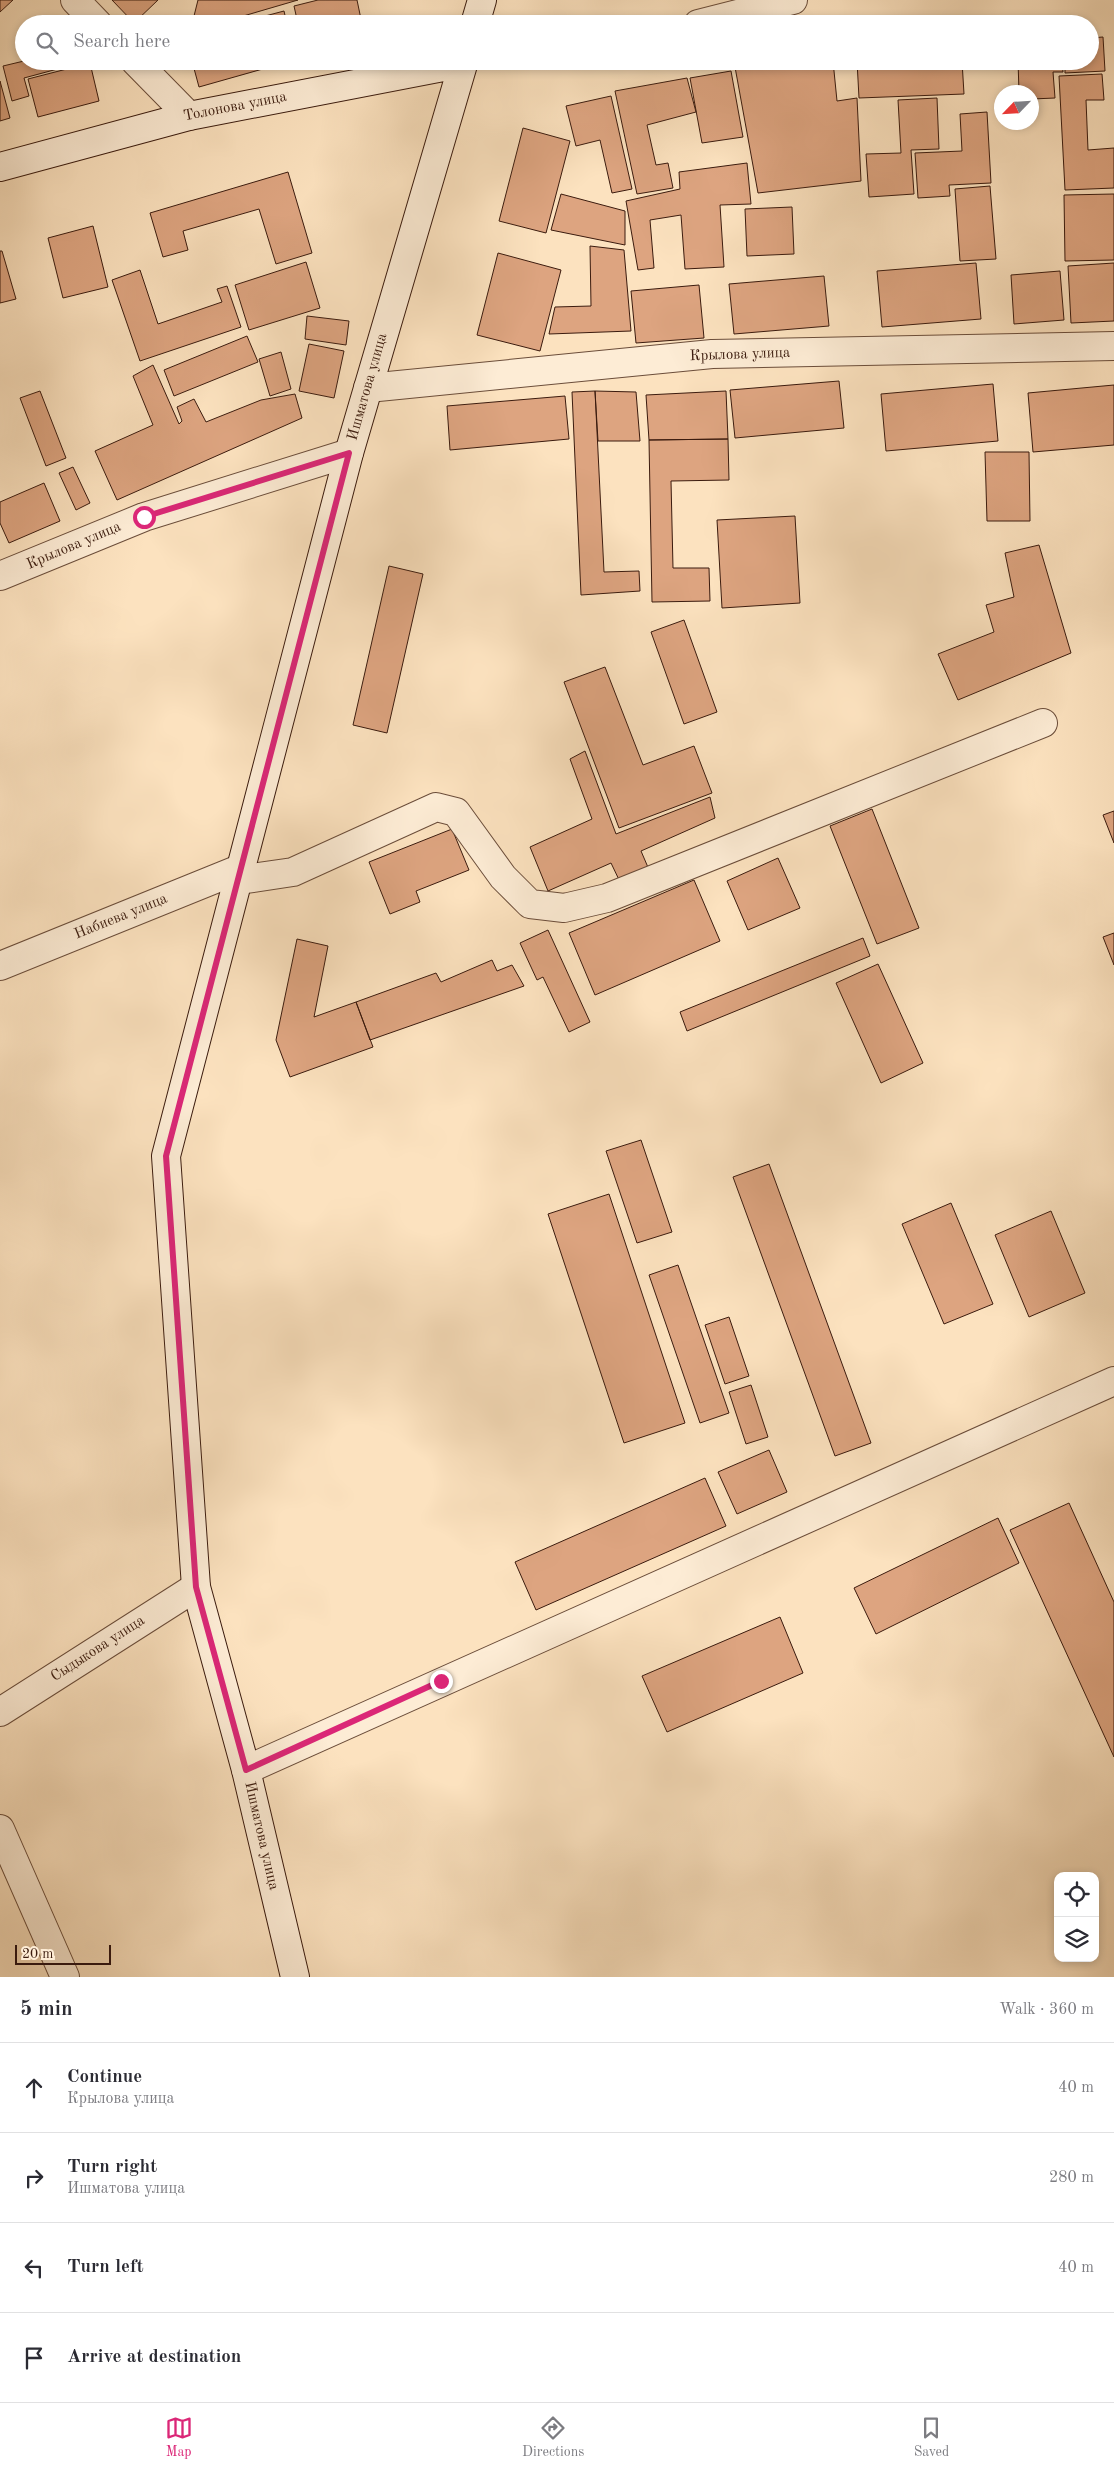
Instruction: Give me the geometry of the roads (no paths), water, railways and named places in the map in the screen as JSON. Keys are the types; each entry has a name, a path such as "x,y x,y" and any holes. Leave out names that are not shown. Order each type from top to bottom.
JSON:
{"street":[{"path":"74,0 89,15"},
{"path":"478,15 482,0"},
{"path":"734,15 793,0"},
{"path":"144,70 189,116"},
{"name":"Толонова улица","path":"0,167 189,116 426,70"},
{"name":"Ишматова улица","path":"295,1977 246,1770 196,1587 166,1156 349,453 465,70"},
{"name":"Крылова улица","path":"368,388 712,354 1114,346"},
{"name":"Крылова улица","path":"0,576 144,517 349,453"},
{"name":"Набиева улица","path":"0,966 240,874 293,872 436,807 456,812 503,877 530,904 564,908 607,898 1043,723"},
{"path":"246,1770 1114,1381"},
{"name":"Сыдыкова улица","path":"0,1712 196,1587"},
{"path":"0,1829 65,1977"}]}
